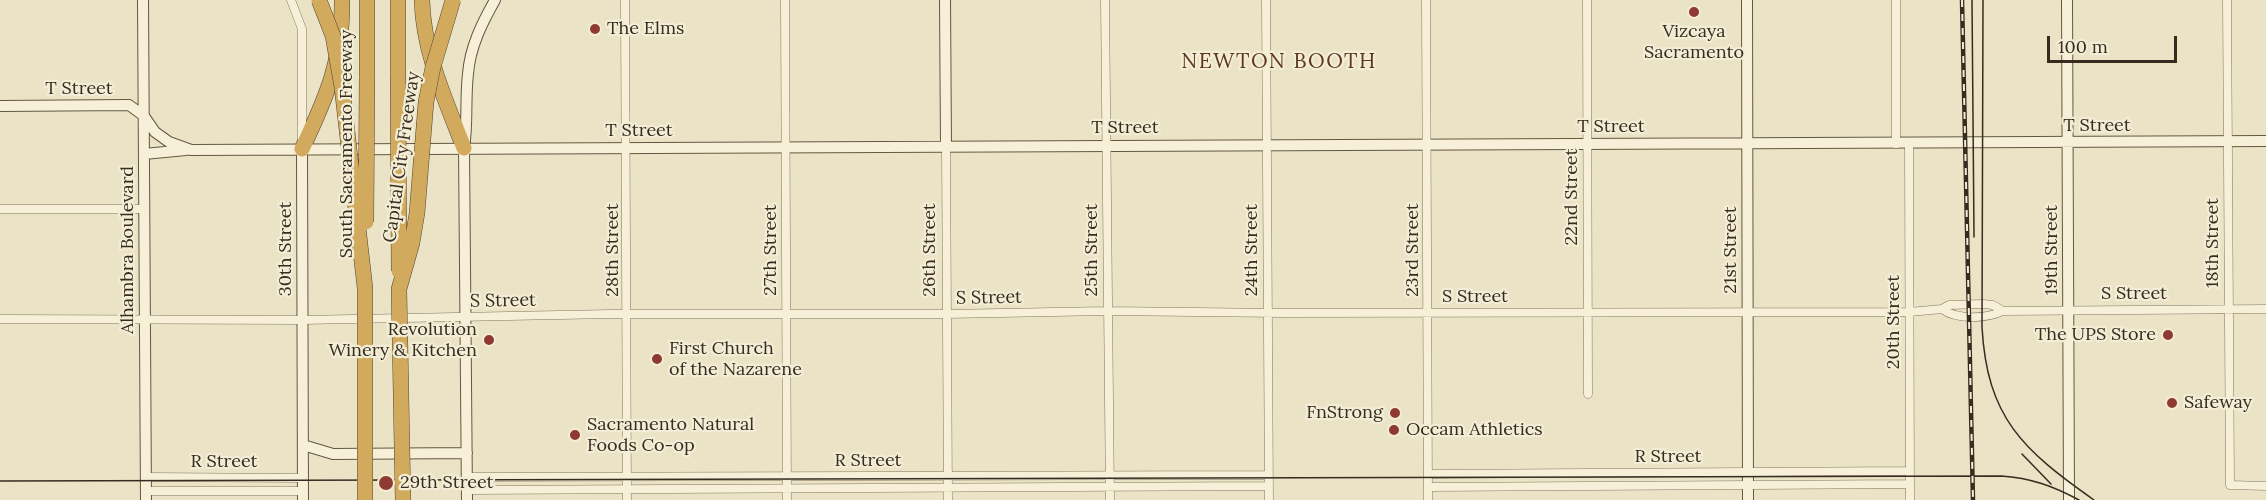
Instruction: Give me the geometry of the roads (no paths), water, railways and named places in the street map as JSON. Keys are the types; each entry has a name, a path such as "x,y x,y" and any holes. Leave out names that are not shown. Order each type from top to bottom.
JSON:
{"highway":[{"name":"Capital City Freeway","path":"319,0 333,36 342,87 365,288 365,500"},
{"path":"302,149 323,104 336,66 342,26 342,0"},
{"name":"South Sacramento Freeway","path":"365,288 368,0"},
{"path":"398,0 399,289"},
{"path":"422,0 424,34 429,55 465,148"},
{"name":"Capital City Freeway","path":"403,500 399,289 412,243 417,213 426,102 453,0"}],"street":[{"name":"Alhambra Boulevard","path":"143,0 146,495"},
{"name":"30th Street","path":"291,0 302,29 303,495"},
{"path":"467,495 465,148 467,75 478,34 495,0"},
{"name":"28th Street","path":"625,0 627,500"},
{"name":"27th Street","path":"785,0 787,500"},
{"name":"26th Street","path":"945,0 948,500"},
{"name":"25th Street","path":"1105,0 1110,500"},
{"name":"24th Street","path":"1266,0 1269,500"},
{"name":"23rd Street","path":"1426,0 1428,500"},
{"name":"22nd Street","path":"1587,0 1588,394"},
{"name":"21st Street","path":"1747,0 1748,500"},
{"path":"1896,0 1896,144"},
{"name":"19th Street","path":"2067,0 2069,500"},
{"name":"18th Street","path":"2227,0 2230,485 2266,486"},
{"name":"T Street","path":"0,106 129,105 144,117 155,132 169,142 191,150 2266,141"},
{"name":"20th Street","path":"1908,144 1910,500"},
{"path":"144,154 191,150"},
{"path":"0,210 144,209"},
{"name":"S Street","path":"0,319 302,320 628,314 947,314 1107,311 1909,312 1942,309 1949,305 1993,304 2003,311"},
{"name":"S Street","path":"1942,309 1950,315 1957,316 1992,316 2003,311 2266,309"},
{"path":"303,445 333,454 467,453"},
{"name":"R Street","path":"1428,474 1910,471"},
{"name":"R Street","path":"467,477 1269,475"},
{"name":"R Street","path":"146,477 303,477"},
{"name":"R Street","path":"1428,487 1910,484"},
{"name":"R Street","path":"467,495 627,489 1269,486"},
{"name":"R Street","path":"146,495 303,495"}],"tram line":[{"path":"1972,0 1974,237"},
{"path":"1983,0 1982,327 1985,359 2001,409 2013,429 2047,465 2094,500"},
{"path":"2022,454 2051,484"},
{"path":"0,481 2001,476 2042,484 2079,500"}],"railway":[{"path":"1962,0 1973,500"}],"place":[{"name":"Vizcaya Sacramento","path":"1694,12"},
{"name":"The Elms","path":"595,29"},
{"name":"The UPS Store","path":"2168,335"},
{"name":"Revolution Winery & Kitchen","path":"489,340"},
{"name":"First Church of the Nazarene","path":"657,359"},
{"name":"Safeway","path":"2172,403"},
{"name":"FnStrong","path":"1395,413"},
{"name":"Occam Athletics","path":"1394,430"},
{"name":"Sacramento Natural Foods Co-op","path":"575,435"},
{"name":"29th Street","path":"386,483"}],"district":[{"name":"NEWTON BOOTH","path":"1279,62"}]}
